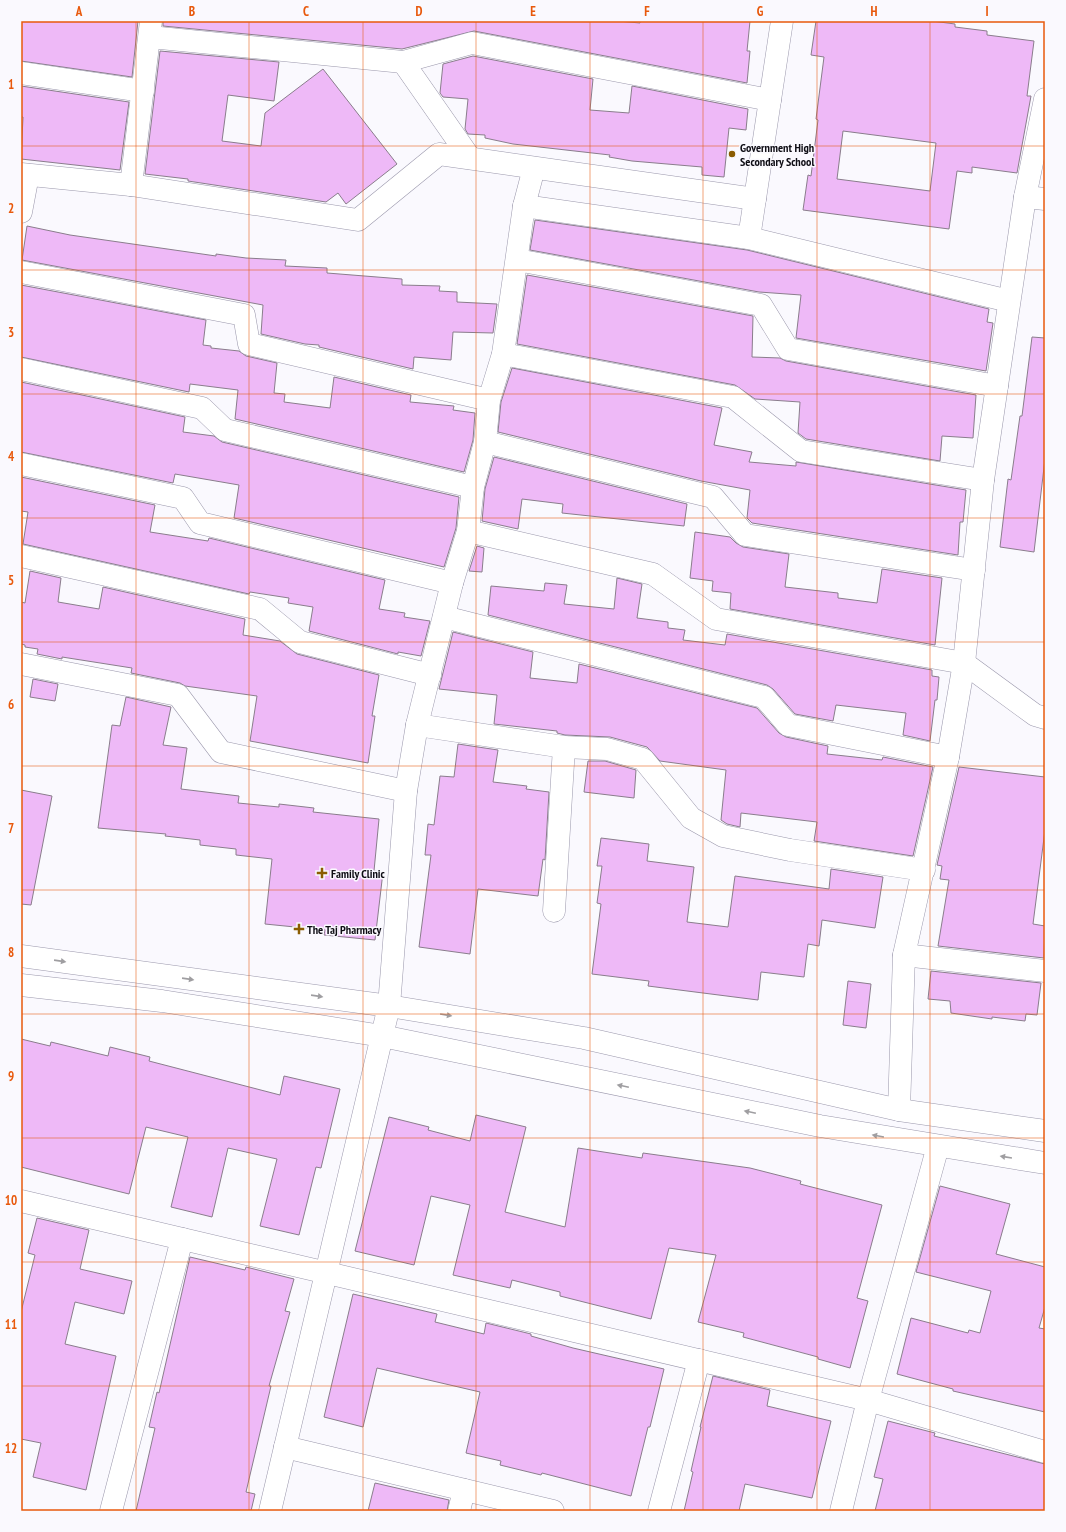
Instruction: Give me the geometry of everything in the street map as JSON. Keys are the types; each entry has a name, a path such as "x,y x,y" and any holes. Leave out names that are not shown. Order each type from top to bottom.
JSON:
{"street":[{"path":"749,238 782,21"},
{"path":"131,185 151,29 403,62 472,43 770,100"},
{"path":"403,62 470,158"},
{"path":"21,73 143,91"},
{"path":"899,1110 904,955 948,757 964,663 983,480 996,386 1009,301 1035,198 1045,99"},
{"path":"21,212 24,174 131,185 358,220 439,154 755,200"},
{"path":"270,1511 389,1006 406,791 417,725 452,583 468,531 473,487 485,442 490,400 503,354 524,206 534,168"},
{"path":"524,206 749,238 1009,301"},
{"path":"517,260 761,305 788,349 996,386"},
{"path":"21,272 244,315 249,344 490,400"},
{"path":"503,354 733,397 801,451 983,480"},
{"path":"21,369 202,408 225,430 473,487"},
{"path":"485,442 713,497 745,534 974,570"},
{"path":"21,464 183,498 200,523 452,583"},
{"path":"468,531 653,574 716,619 964,663 1034,716 1045,718"},
{"path":"21,556 260,609 300,642 430,675"},
{"path":"444,617 764,697 788,725 948,757"},
{"path":"21,664 178,695 221,752 406,791"},
{"path":"417,725 564,747 607,749 643,759 690,818 723,836 790,850 924,870"},
{"path":"554,911 564,747"},
{"path":"904,955 1045,971"},
{"path":"21,956 389,1006 584,1038 899,1110 1045,1131"},
{"path":"21,985 162,1001 382,1036 820,1126 1045,1163"},
{"path":"841,1511 868,1400 938,1146"},
{"path":"21,1201 868,1400 1045,1452"},
{"path":"111,1511 182,1239"},
{"path":"659,1511 699,1360"},
{"path":"285,1447 553,1511"},
{"path":"459,1511 464,1490"}],"building":[{"path":"21,21 138,21 132,77 21,61"},
{"path":"163,21 618,21 640,23 640,21 750,21 747,51 750,51 747,83 474,31 402,49 163,26"},
{"path":"816,21 932,21 955,24 955,27 987,31 987,35 1034,41 1027,96 1031,96 1017,173 972,167 972,173 957,171 949,229 803,210 808,175 811,176 818,120 816,119 824,57 811,55","holes":["843,131 936,143 930,191 837,179"]},
{"path":"160,51 279,62 274,101 228,95 222,141 261,146 265,113 323,69 397,164 346,204 338,193 326,202 188,181 188,179 145,174"},
{"path":"473,56 593,79 590,110 629,113 632,86 748,109 746,130 729,128 724,177 702,175 702,167 632,161 609,157 610,155 513,144 485,138 485,135 468,134 465,129 468,99 443,97 440,93 443,64"},
{"path":"21,86 129,102 120,170 21,159 23,117 21,117"},
{"path":"535,220 747,250 989,309 987,322 993,323 986,371 796,338 801,295 759,292 530,250"},
{"path":"27,226 70,235 216,256 216,254 246,258 286,260 285,266 327,268 327,273 402,279 402,285 440,286 439,291 457,292 457,302 497,304 493,333 453,332 451,360 414,357 413,369 319,347 319,345 305,344 261,334 263,305 22,260"},
{"path":"527,275 753,316 752,357 780,358 786,361 976,395 973,438 942,436 940,461 806,439 798,433 800,402 755,399 735,385 517,344"},
{"path":"21,285 206,320 203,345 211,346 211,348 239,351 246,356 277,363 274,393 285,394 284,402 330,408 334,377 411,395 410,402 454,406 453,410 475,413 473,440 464,472 235,419 238,390 190,384 189,392 21,357"},
{"path":"1032,337 1045,338 1045,459 1034,552 1000,547 1008,479 1011,480 1020,416 1022,416"},
{"path":"512,368 722,408 714,445 752,452 749,462 796,466 796,462 966,490 963,522 960,522 958,555 752,523 747,518 750,490 701,481 498,432 501,402"},
{"path":"21,382 185,417 183,432 214,436 222,442 459,497 456,528 444,567 234,518 239,485 175,474 173,483 21,452"},
{"path":"494,457 687,504 684,526 562,513 563,504 522,499 518,529 482,521 485,489"},
{"path":"21,477 155,505 150,532 208,541 209,538 385,580 379,609 405,613 404,617 430,621 421,656 398,652 398,654 309,631 313,607 288,603 289,598 250,592 249,594 23,544 28,512 21,511"},
{"path":"695,532 730,537 743,547 789,554 785,587 838,593 838,598 877,603 882,569 942,578 935,645 730,609 731,593 712,591 713,581 690,578"},
{"path":"477,546 484,548 482,572 469,571"},
{"path":"30,571 61,578 58,602 99,609 103,587 245,619 243,635 280,641 297,654 379,675 372,716 375,716 368,763 250,741 257,696 185,686 180,683 131,673 132,668 62,657 62,659 37,654 38,649 25,647 25,645 21,644 21,602 25,603"},
{"path":"617,578 642,584 637,618 668,622 668,628 685,630 683,640 725,645 727,634 932,670 932,676 939,677 937,700 935,700 930,741 903,735 906,713 836,705 833,721 795,714 773,689 767,685 488,615 491,586 544,591 545,583 567,585 564,604 614,609"},
{"path":"453,632 533,652 530,678 577,683 579,664 757,708 779,733 786,737 828,746 827,754 882,760 883,757 933,767 913,856 814,841 817,822 741,813 740,827 727,824 721,820 726,770 660,761 647,747 610,737 565,735 557,733 557,731 494,724 497,695 439,689"},
{"path":"33,679 58,684 55,701 30,697"},
{"path":"126,697 171,707 163,745 187,748 181,789 239,796 238,803 279,807 279,804 314,808 313,812 379,819 374,871 383,872 375,940 324,935 325,930 265,924 272,859 236,855 236,849 200,845 200,840 165,836 166,834 98,828 112,725 120,726"},
{"path":"458,744 498,750 493,782 527,786 526,789 549,792 545,860 543,859 538,896 478,889 470,954 419,947 431,855 425,855 428,824 434,825 440,776 454,777"},
{"path":"588,761 605,761 636,770 634,798 584,792"},
{"path":"959,767 1045,777 1045,830 1033,924 1045,926 1044,958 938,946 949,880 940,879 942,866 937,865"},
{"path":"21,790 52,796 31,905 21,904"},
{"path":"601,838 649,844 647,861 694,867 687,922 728,927 735,876 829,889 831,869 883,877 875,928 822,920 819,946 808,944 804,977 761,972 758,1000 648,986 649,981 592,974 601,904 597,903 602,866 597,866"},
{"path":"931,971 1041,983 1037,1015 1026,1014 1025,1021 992,1017 992,1019 951,1013 950,1001 928,999"},
{"path":"848,981 871,984 866,1028 843,1025"},
{"path":"21,1039 50,1046 51,1042 108,1056 110,1047 150,1057 149,1061 280,1095 284,1076 340,1089 321,1168 316,1167 299,1235 260,1226 277,1159 228,1148 212,1217 171,1207 188,1137 146,1127 129,1194 21,1167"},
{"path":"476,1115 526,1127 505,1212 565,1227 578,1148 642,1158 643,1153 750,1168 801,1181 800,1184 882,1205 857,1298 868,1301 850,1368 818,1359 818,1357 743,1337 744,1333 698,1322 716,1255 669,1248 651,1319 560,1296 560,1292 512,1280 510,1288 453,1275 470,1205 431,1196 414,1265 355,1251 389,1117 429,1127 428,1130 470,1141"},
{"path":"940,1186 1010,1204 996,1254 1045,1267 1045,1307 1039,1328 1045,1329 1045,1412 953,1391 953,1389 897,1374 911,1318 968,1333 969,1330 980,1333 991,1291 916,1272"},
{"path":"37,1218 89,1230 80,1269 132,1281 124,1314 75,1302 65,1344 116,1356 86,1490 33,1477 41,1443 21,1439 21,1312 35,1255 28,1253"},
{"path":"190,1257 245,1270 246,1267 294,1279 285,1311 290,1312 269,1386 271,1386 246,1492 255,1494 251,1511 136,1511 155,1428 149,1427 157,1392 159,1393"},
{"path":"353,1294 437,1314 435,1322 484,1334 486,1323 531,1334 531,1336 573,1348 664,1369 631,1496 542,1473 541,1475 500,1465 501,1461 466,1453 480,1392 377,1368 363,1427 324,1417"},
{"path":"713,1376 770,1390 767,1406 831,1421 812,1498 745,1484 739,1511 684,1511 693,1472 691,1471 700,1427"},
{"path":"888,1421 935,1433 934,1436 1045,1464 1045,1511 875,1511 883,1479 874,1477"},
{"path":"375,1483 449,1500 447,1511 368,1511"}],"place":[{"name":"Government High Secondary School","path":"732,154"},
{"name":"Family Clinic","path":"322,873"},
{"name":"The Taj Pharmacy","path":"299,929"}]}
